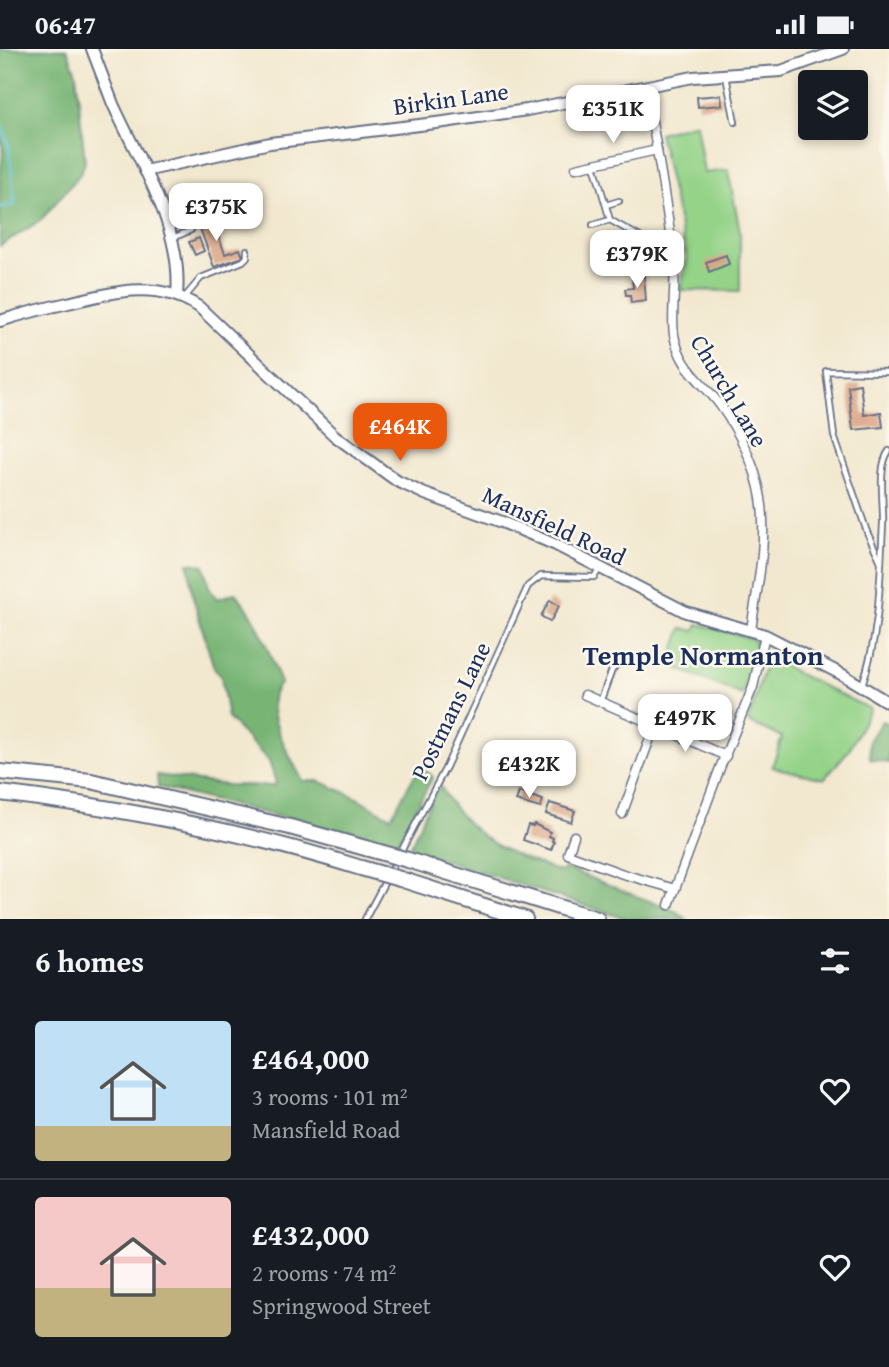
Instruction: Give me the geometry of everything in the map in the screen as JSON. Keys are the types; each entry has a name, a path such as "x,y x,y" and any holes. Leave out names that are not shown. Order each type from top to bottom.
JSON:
{"highway":[{"path":"0,772 91,781 290,827 408,860 597,919"},
{"path":"0,793 139,812 286,845 525,919"}],"main road":[{"path":"92,49 113,103 145,170 177,252 181,297"},
{"name":"Birkin Lane","path":"145,170 270,143 527,110 693,77 781,71 843,49"},
{"name":"Mansfield Road","path":"0,321 123,290 159,290 181,297 199,307 335,436 397,481 543,540 686,612 765,635 889,703"}],"street":[{"name":"Church Lane","path":"646,87 675,271 674,335 681,358 694,378 719,404 740,439 761,498 762,545 751,630"},
{"path":"576,169 657,150"},
{"path":"669,905 753,687 765,635"},
{"path":"584,695 726,756"},
{"path":"622,814 655,725"},
{"path":"574,836 568,854 623,874 674,888"}],"lane":[{"path":"726,75 735,122"},
{"path":"594,164 610,220 647,241"},
{"path":"606,205 619,201"},
{"path":"593,225 610,220"},
{"path":"172,239 191,230"},
{"path":"181,297 201,278 243,261 247,257 247,250"},
{"path":"881,562 867,532 834,436 826,371 889,372"},
{"path":"862,686 868,670 872,644 881,562 883,459 889,451"},
{"name":"Postmans Lane","path":"365,919 446,767 528,586 541,576 594,577 600,569"},
{"path":"600,702 612,670 619,662"}],"green space":[{"path":"0,49 67,49 76,73 85,162 80,174 41,220 0,246 3,150 0,137"},
{"path":"696,123 704,173 728,170 740,231 740,291 680,290 687,259 659,133"},
{"path":"188,563 204,565 209,588 217,599 235,593 257,624 281,683 275,692 273,704 278,731 303,781 319,781 391,817 420,766 433,777 396,845 158,787 157,775 226,785 273,786 276,783 269,761 228,718 221,676 214,668 193,597"},
{"path":"698,624 753,639 755,653 742,695 669,665 682,628 695,631"},
{"path":"767,659 775,659 798,674 870,709 849,750 824,779 772,767 782,737 748,722"},
{"path":"732,717 728,736 719,744 671,723"},
{"path":"882,721 889,724 889,763 870,759 869,741"},
{"path":"441,787 465,820 492,842 523,858 560,872 565,868 677,912 687,919 627,919 409,849 435,791"}],"building":[{"path":"721,95 722,105 698,107 697,97"},
{"path":"211,215 225,254 240,249 243,257 214,267 197,220"},
{"path":"199,238 204,251 195,255 189,242"},
{"path":"726,255 729,264 709,272 706,262"},
{"path":"644,275 646,301 631,303 630,295 626,295 625,289 633,288 632,276"},
{"path":"860,384 864,415 881,412 883,427 853,430 848,386"},
{"path":"550,600 559,606 550,622 541,616"},
{"path":"519,792 543,800 540,808 516,801"},
{"path":"550,803 575,811 571,822 546,814"},
{"path":"534,824 550,832 549,836 554,842 551,850 523,840 528,825"}],"waterway":[{"path":"0,121 9,148 15,205 0,207"}],"district":[{"name":"Temple Normanton","path":"703,655"}]}
